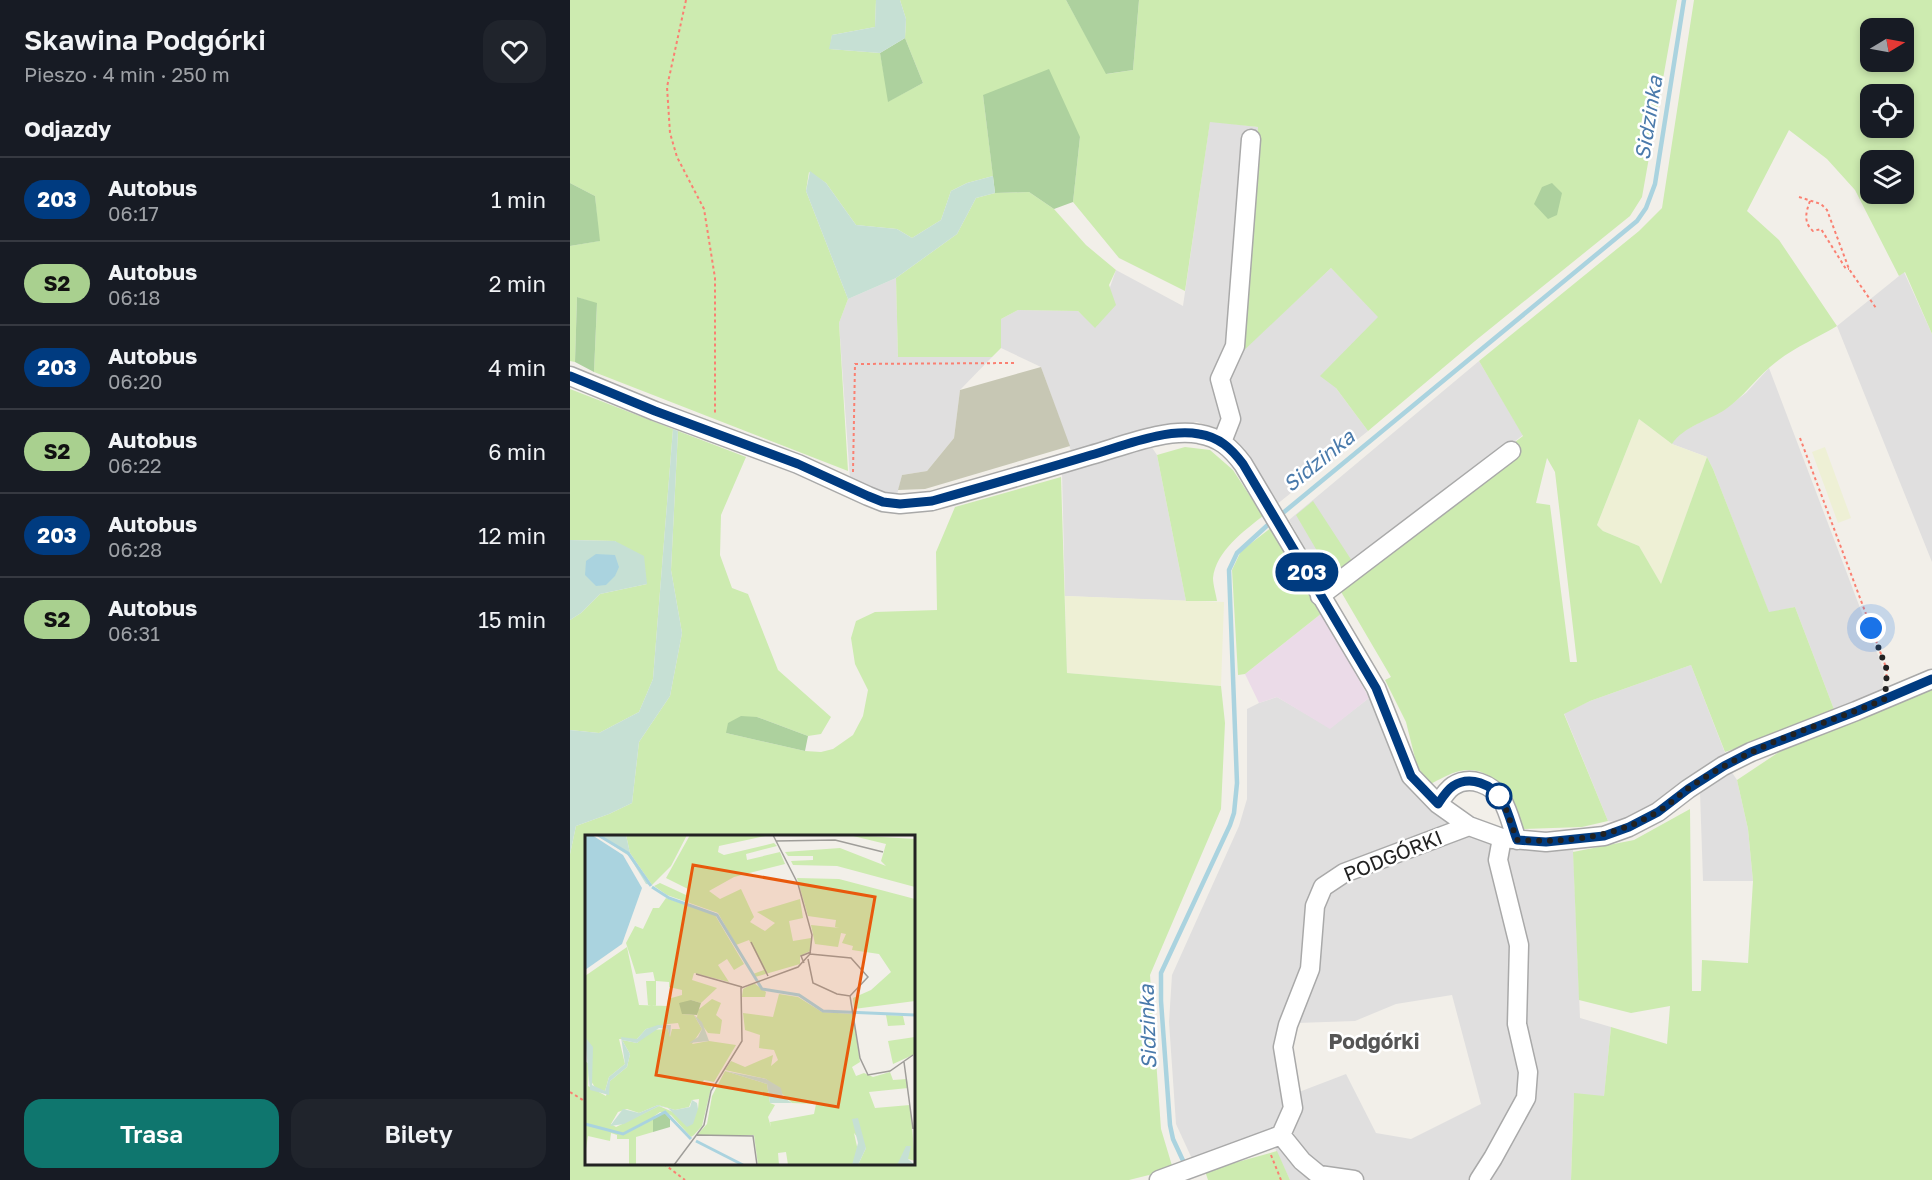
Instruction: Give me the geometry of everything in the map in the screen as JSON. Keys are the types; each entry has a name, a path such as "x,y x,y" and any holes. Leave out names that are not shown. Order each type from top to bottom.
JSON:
{"street":[{"path":"1222,442 1231,419 1220,379 1235,346 1251,139"},
{"path":"570,376 798,464 883,502 915,504 932,501 1172,434 1199,434 1222,442 1234,451 1243,464 1376,688 1411,776 1438,804 1469,826 1510,839 1546,842 1604,836 1629,827 1658,812 1688,789 1751,752 1932,679"},
{"path":"1320,596 1511,451"},
{"path":"1438,804 1453,786 1466,782 1480,782 1503,801 1510,839 1498,860 1519,945 1517,1024 1528,1072 1526,1098 1479,1180"},
{"name":"PODGÓRKI","path":"1281,1135 1293,1108 1284,1047 1288,1025 1310,969 1315,906 1323,887 1344,873 1469,826"},
{"path":"1166,1177 1281,1135 1302,1161 1319,1175 1354,1180"}],"path":[{"path":"686,0 667,87 670,133 677,157 704,209 715,278 714,433"},
{"path":"1799,198 1821,204 1827,210 1849,269 1876,308"},
{"path":"1810,201 1806,216 1809,227 1813,231 1821,229 1846,269 1849,269"},
{"path":"853,489 855,364 1014,363"},
{"path":"1800,438 1887,670 1885,699"},
{"path":"570,1092 585,1101"},
{"path":"1270,1152 1281,1180"},
{"path":"665,1165 685,1180"}],"shaded area":[{"path":"876,0 900,0 906,19 905,38 880,53 829,49 832,35 875,27"},
{"path":"1210,121 1258,127 1238,355 1331,268 1379,317 1336,388 1368,431 1276,505 1242,453 1217,428 1197,422 1166,425 1071,451 1041,367 1001,348 1001,319 1018,310 1078,311 1096,327 1116,270 1183,306"},
{"path":"810,171 826,183 856,225 897,229 912,238 941,220 951,191 967,183 993,176 995,193 976,198 957,234 896,278 848,299 806,191"},
{"path":"1904,272 1932,334 1932,562 1837,326"},
{"path":"896,278 898,357 992,357 960,390 954,438 927,471 902,475 897,495 878,492 850,479 839,323 848,299"},
{"path":"1479,361 1523,435 1326,585 1289,520"},
{"path":"1041,367 1070,446 925,489 898,490 902,475 927,471 954,438 960,390"},
{"path":"1769,368 1884,671 1882,692 1835,712 1795,607 1769,613 1707,457 1672,444 1678,434 1725,409 1746,393"},
{"path":"1639,419 1672,444 1707,457 1661,585 1639,546 1603,531 1597,525"},
{"path":"673,429 678,431 671,570 682,633 670,696 639,742 632,803 576,826 570,854 570,730 599,733 639,712 653,679"},
{"path":"1151,446 1157,455 1186,601 1065,596 1062,471"},
{"path":"1825,447 1851,518 1838,523 1812,452"},
{"path":"570,540 615,541 644,556 647,584 600,594 581,613 570,620"},
{"path":"1065,596 1224,602 1221,686 1067,673"},
{"path":"1322,613 1369,698 1330,729 1277,697 1259,703 1245,674"},
{"path":"1691,665 1727,758 1639,812 1618,822 1608,821 1564,713 1590,701"},
{"path":"1277,697 1330,728 1369,698 1382,719 1393,756 1411,787 1443,816 1573,847 1580,1018 1611,1027 1604,1097 1574,1094 1571,1180 1290,1180 1267,1131 1193,1161 1176,1124 1169,1022 1172,975 1239,826 1247,799 1247,709","holes":["1452,995 1481,1104 1411,1139 1376,1133 1346,1074 1299,1092 1291,1058 1297,1023 1355,1021 1396,1004"]},
{"path":"1731,771 1737,780 1748,829 1753,881 1703,881 1700,792"}],"green space":[{"path":"570,0 876,0 875,27 832,35 830,49 880,53 889,101 923,83 905,38 906,19 900,0 1066,0 1107,74 1133,70 1139,0 1677,0 1642,197 1630,216 1368,431 1336,388 1320,376 1378,317 1331,268 1238,356 1258,127 1210,122 1185,291 1119,258 1073,202 1080,137 983,95 993,176 967,183 951,191 941,220 912,238 897,229 856,225 826,183 809,172 806,191 848,299 839,323 848,471 594,372 597,304 577,297 575,362 570,361 570,246 599,241 595,196 570,183"},
{"path":"1066,0 1139,0 1133,70 1106,74"},
{"path":"1694,0 1932,0 1932,334 1905,272 1899,276 1862,204 1914,204 1914,150 1860,150 1860,200 1855,190 1827,159 1789,130 1747,211 1779,240 1837,326 1777,361 1732,404 1690,428 1672,444 1639,419 1597,525 1603,531 1639,546 1661,584 1707,457 1769,612 1795,607 1835,712 1811,723 1725,752 1691,665 1590,701 1564,714 1608,821 1582,827 1523,829 1509,797 1502,787 1484,773 1473,770 1460,771 1430,784 1417,766 1406,722 1385,680 1391,677 1296,515 1313,501 1354,564 1523,436 1479,361 1639,231 1662,208","holes":["1547,458 1555,472 1577,662 1570,662 1550,505 1536,503"]},
{"path":"905,38 923,83 888,102 880,53"},
{"path":"1049,69 1080,137 1073,202 1054,209 1029,192 995,193 983,95"},
{"path":"570,183 595,196 600,241 570,246"},
{"path":"1552,183 1562,193 1557,215 1548,219 1534,204 1542,187"},
{"path":"1029,192 1054,209 1086,245 1116,270 1109,285 1116,305 1095,328 1078,311 1018,310 1001,319 1001,348 992,357 898,357 896,278 957,234 976,198 995,193"},
{"path":"577,297 597,303 594,372 575,362"},
{"path":"570,389 673,429 653,679 639,712 599,733 570,730 570,620 581,613 600,594 647,584 615,541 570,540"},
{"path":"678,431 746,457 721,515 720,555 732,588 748,594 778,670 831,717 821,734 808,736 757,717 726,733 805,751 821,752 833,749 853,735 863,716 868,690 855,664 851,638 856,621 875,612 937,610 936,552 955,507 1061,477 1067,673 1221,686 1225,723 1221,809 1150,975 1161,1129 1173,1169 1129,1180 570,1180 570,854 576,826 632,803 639,742 670,696 682,633 671,570"},
{"path":"1185,447 1210,450 1233,470 1263,516 1232,542 1219,559 1213,578 1217,601 1186,601 1157,455"},
{"path":"1272,527 1322,613 1245,674 1238,675 1232,570 1241,551"},
{"path":"1932,688 1932,1180 1571,1180 1574,1093 1604,1096 1611,1027 1667,1044 1670,1006 1631,1013 1579,1000 1573,852 1634,840 1690,809 1692,991 1701,991 1702,960 1748,963 1753,881 1748,829 1737,780 1779,752"},
{"path":"741,716 757,717 808,736 805,751 726,733 728,723"},
{"path":"1277,1151 1290,1180 1208,1180 1205,1171"}],"water":[{"path":"596,554 615,555 619,567 615,576 606,585 596,586 585,575 586,561"}],"waterway":[{"name":"Sidzinka","path":"1278,517 1637,221 1646,208 1655,184 1684,0"},
{"name":"Sidzinka","path":"1186,1167 1173,1139 1170,1125 1161,973 1234,813 1237,783 1229,570 1237,553 1271,522"}],"bus line":[{"name":"203","path":"570,376 655,411 798,464 883,502 900,504 932,501 1172,434 1199,434 1222,442 1234,451 1243,464 1376,688 1411,776 1438,804 1453,786 1466,782 1480,782 1490,788 1503,801 1517,840 1546,842 1604,836 1629,827 1658,812 1688,789 1751,752 1932,679"}],"district":[{"name":"Podgórki","path":"1374,1042"}],"route":[{"path":"1499,796 1497,794 1503,801 1517,840 1546,842 1604,836 1629,827 1658,812 1688,789 1751,752 1885,699 1887,670 1871,628"}]}
